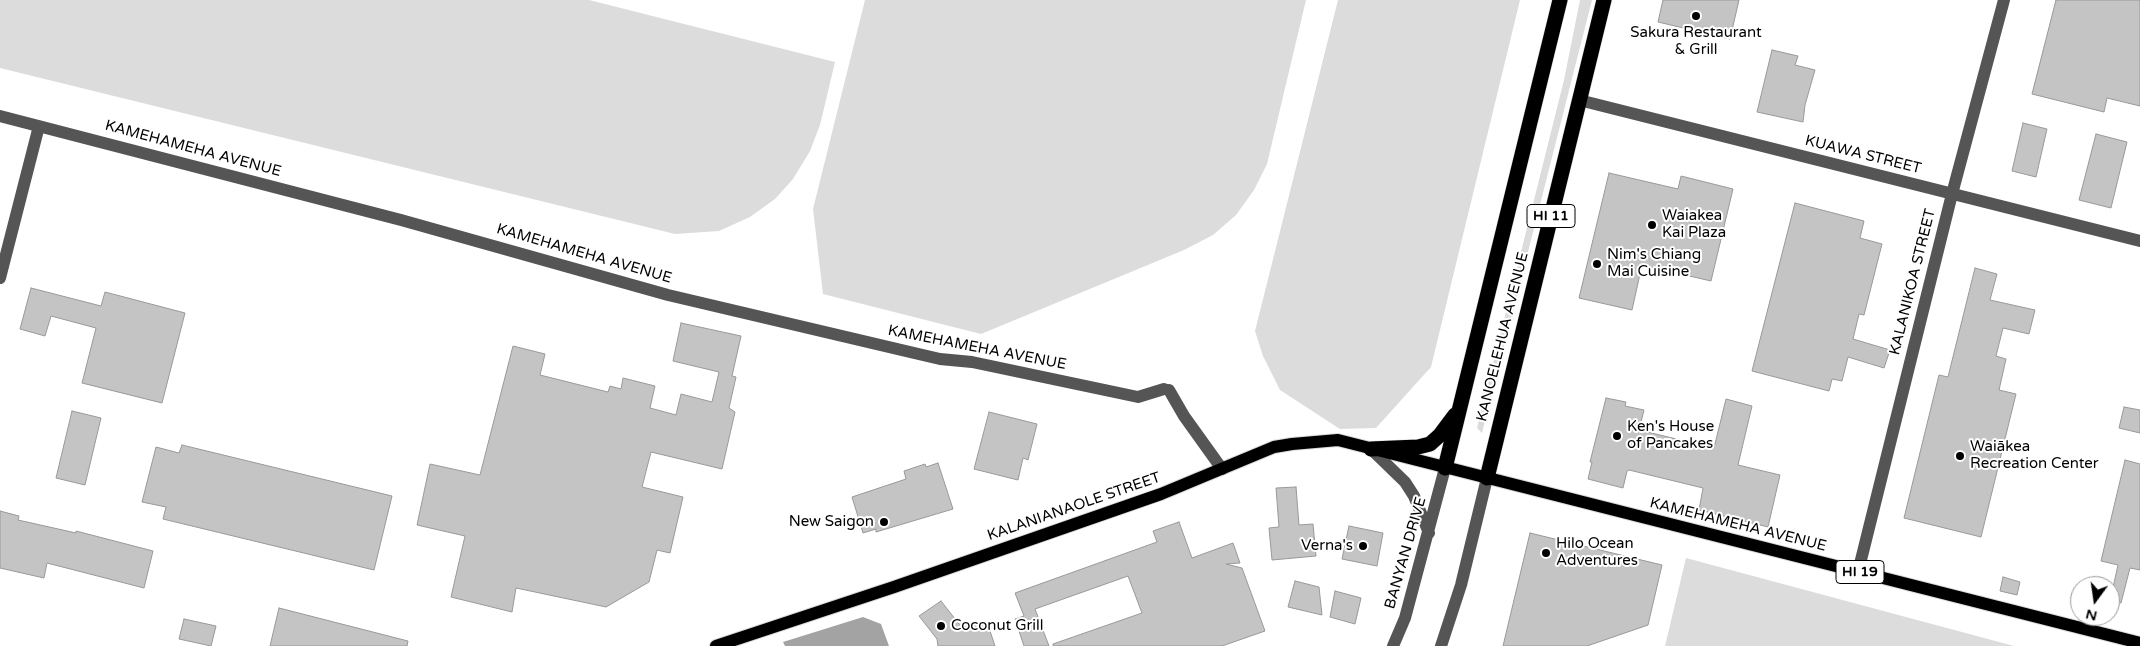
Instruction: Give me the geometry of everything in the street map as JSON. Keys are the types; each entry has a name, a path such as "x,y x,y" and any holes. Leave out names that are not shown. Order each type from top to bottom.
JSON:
{"highway":[{"name":"KANOELEHUA AVENUE","path":"1445,468 1560,0"},
{"name":"KANOELEHUA AVENUE","path":"1487,478 1604,0"},
{"path":"1371,449 1418,447 1430,444 1446,428 1460,408"}],"main road":[{"name":"KALANIANAOLE STREET","path":"716,646 903,584 1161,494 1274,448 1292,444 1338,440 1445,468"},
{"name":"KAMEHAMEHA AVENUE","path":"1445,468 2140,643"}],"street":[{"name":"KALANIKOA STREET","path":"1858,572 1952,194 2004,0"},
{"name":"KUAWA STREET","path":"1579,100 2140,241"},
{"name":"KAMEHAMEHA AVENUE","path":"0,116 401,220 668,295 940,359 972,362 1138,397 1166,390 1222,469"},
{"path":"0,278 39,126"},
{"path":"1371,449 1405,482 1414,496 1429,532"},
{"name":"BANYAN DRIVE","path":"1393,646 1405,618 1445,468"},
{"path":"1441,646 1460,585 1487,478"}],"shaded area":[{"path":"0,0 589,0 835,62 820,125 810,151 793,179 775,199 750,217 719,231 675,234 0,68"},
{"path":"865,0 1306,0 1267,164 1254,190 1236,215 1213,235 1184,250 981,334 823,294 813,209"},
{"path":"1338,0 1520,0 1431,367 1376,428 1340,429 1280,390 1263,356 1255,331"},
{"path":"1580,0 1592,0 1482,433 1477,428 1564,80"},
{"path":"1686,558 2014,646 1665,646"},
{"path":"863,617 881,624 889,646 785,646 783,642"}],"building":[{"path":"1663,0 1739,0 1730,39 1658,22"},
{"path":"2056,0 2140,0 2140,106 2107,98 2104,112 2032,94"},
{"path":"1772,50 1798,56 1795,65 1815,70 1805,105 1803,122 1757,112"},
{"path":"2023,123 2047,129 2036,177 2012,171"},
{"path":"2096,134 2127,142 2111,208 2079,200"},
{"path":"1609,173 1678,189 1681,176 1733,189 1711,281 1642,265 1632,310 1579,298"},
{"path":"1795,203 1864,221 1860,238 1882,244 1864,315 1859,314 1853,339 1890,350 1884,368 1848,357 1842,381 1832,379 1829,391 1752,371"},
{"name":"Waiākea Recreation Center","path":"1975,268 1997,274 1990,300 2035,310 2029,334 2003,328 1996,356 2006,359 1999,390 2016,394 1981,537 1904,518 1939,375 1948,377"},
{"path":"31,288 101,306 105,292 185,313 162,403 82,383 96,328 51,316 45,336 20,329"},
{"path":"681,323 741,336 732,376 736,377 729,408 735,412 722,469 651,452 642,487 683,497 670,553 657,550 649,582 606,607 516,588 512,612 451,597 465,536 417,525 430,464 480,475 513,346 545,354 540,375 608,392 610,386 621,389 623,378 655,386 650,408 676,415 681,394 712,402 719,372 673,361"},
{"path":"1606,398 1626,402 1625,406 1644,410 1639,430 1714,448 1726,399 1752,406 1738,465 1780,475 1768,527 1699,510 1703,488 1629,470 1627,471 1623,488 1588,479 1592,462 1590,462"},
{"path":"2124,407 2140,410 2140,433 2119,428"},
{"path":"72,411 101,418 85,485 56,478"},
{"path":"989,412 1037,424 1028,460 1023,458 1018,480 974,469"},
{"path":"182,445 392,496 374,570 163,519 166,507 142,502 156,447 179,453"},
{"path":"2125,460 2140,464 2140,570 2130,568 2121,603 2120,576 2116,576 2118,565 2101,561"},
{"path":"938,463 953,509 876,532 876,529 863,533 852,497 906,479 904,471 925,464 926,467"},
{"path":"1296,487 1299,525 1313,524 1316,556 1272,560 1269,528 1279,527 1276,488"},
{"path":"0,511 19,516 18,520 76,533 76,531 153,551 144,588 47,563 44,578 0,568"},
{"path":"1179,522 1192,558 1233,543 1240,563 1226,564 1242,568 1265,631 1222,646 1053,646 1053,644 1142,613 1128,576 1035,609 1049,646 1024,646 1015,619 1024,616 1015,593 1157,542 1153,531"},
{"name":"Verna's","path":"1349,526 1383,533 1377,566 1342,559"},
{"path":"1530,533 1662,565 1648,625 1587,646 1503,646"},
{"path":"2003,577 2020,582 2017,595 2000,591"},
{"path":"1295,581 1319,587 1322,615 1288,607"},
{"path":"1335,591 1361,598 1355,624 1330,617"},
{"path":"941,601 959,624 988,625 995,646 938,646 937,639 919,616"},
{"path":"279,608 408,641 407,646 270,646"},
{"path":"184,619 216,626 211,646 179,639"}],"place":[{"name":"Sakura Restaurant & Grill","path":"1696,16"},
{"name":"Waiakea Kai Plaza","path":"1652,225"},
{"name":"Nim's Chiang Mai Cuisine","path":"1597,264"},
{"name":"Ken's House of Pancakes","path":"1617,436"},
{"name":"Waiākea Recreation Center","path":"1960,456"},
{"name":"New Saigon","path":"884,522"},
{"name":"Verna's","path":"1363,546"},
{"name":"Hilo Ocean Adventures","path":"1546,553"},
{"name":"Coconut Grill","path":"941,626"}]}
